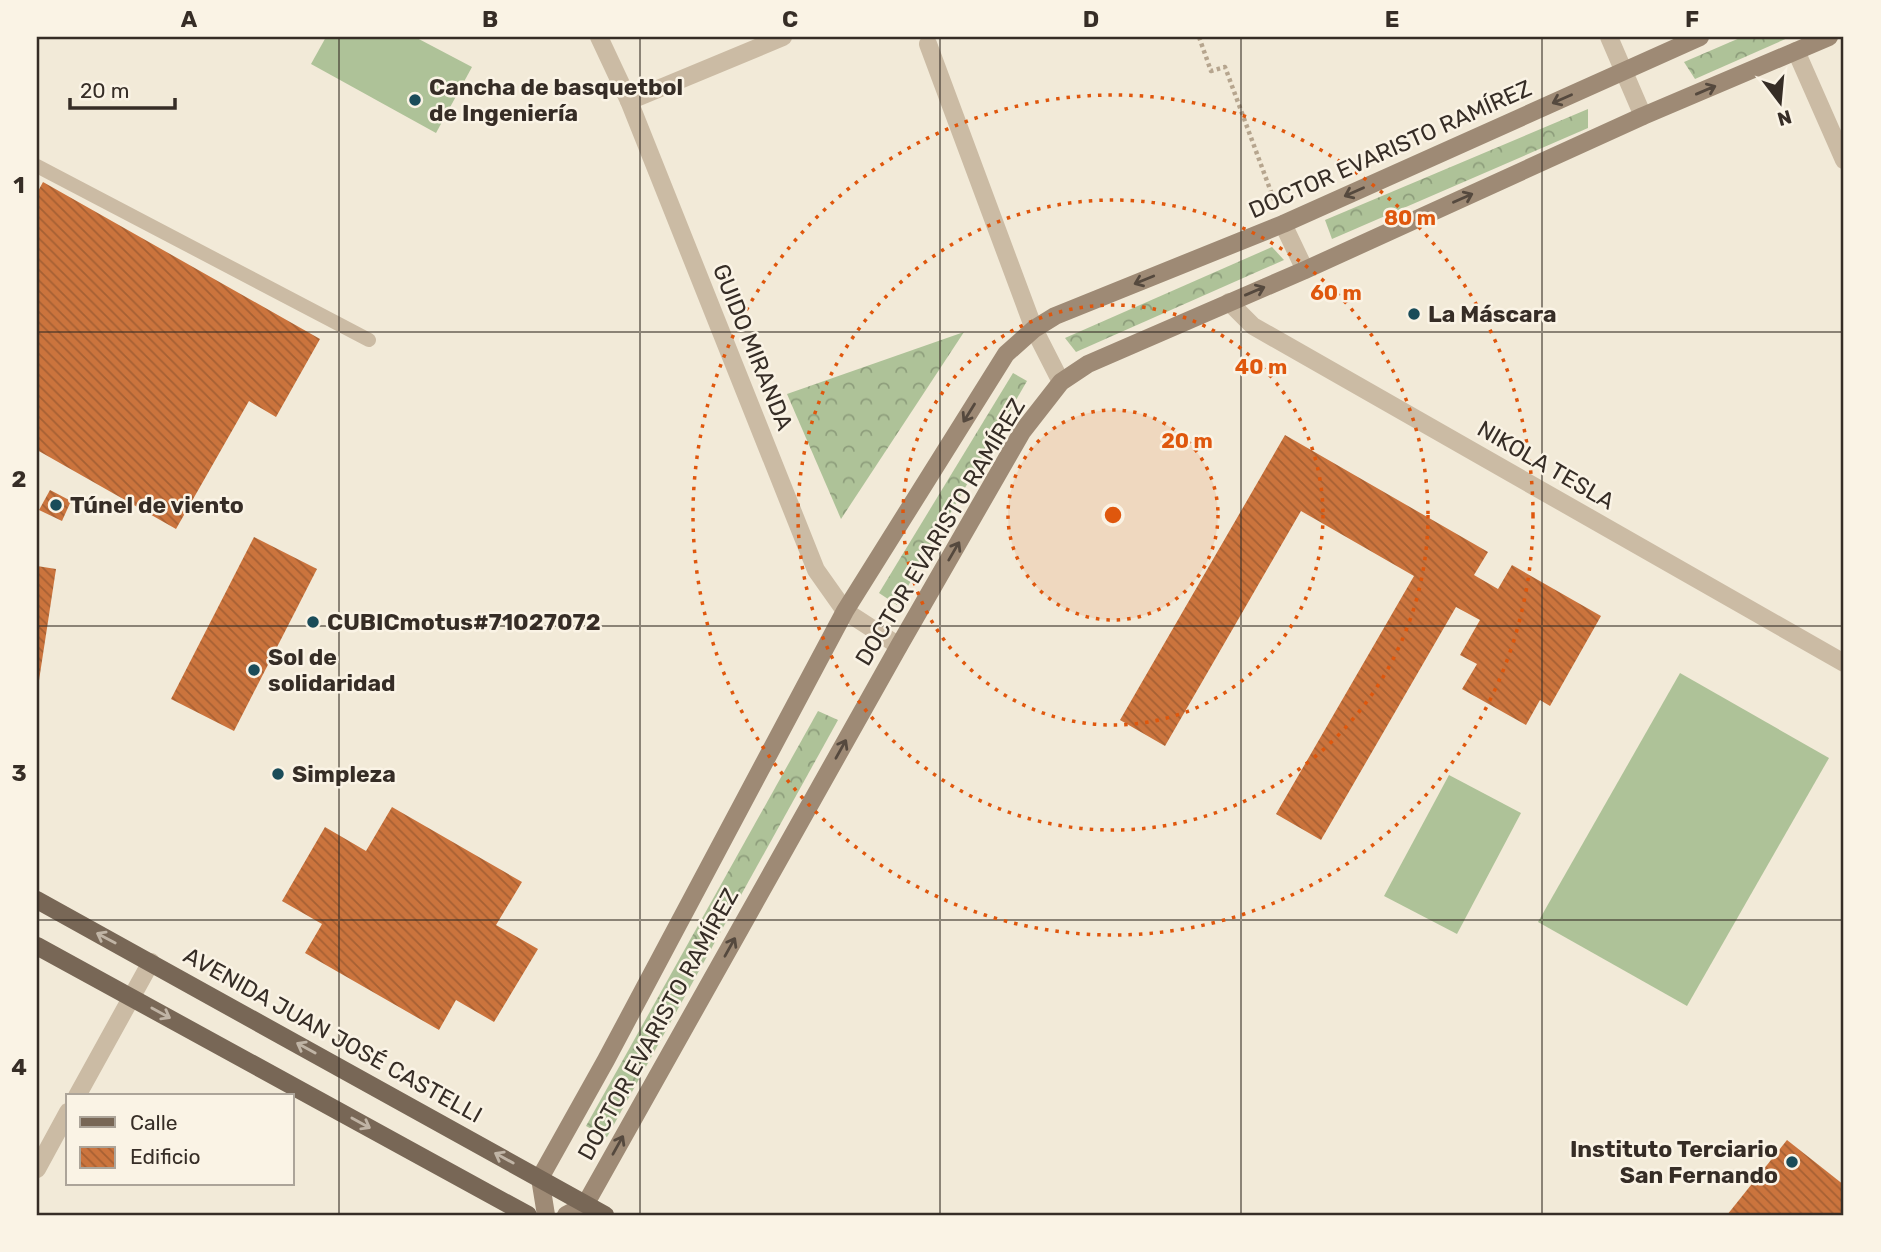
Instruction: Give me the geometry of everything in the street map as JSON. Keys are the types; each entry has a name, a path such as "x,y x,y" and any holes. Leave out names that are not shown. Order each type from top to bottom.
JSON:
{"main road":[{"name":"DOCTOR EVARISTO RAMÍREZ","path":"540,1178 613,1049 845,611 1006,354 1034,329 1055,316 1283,224 1700,37"},
{"name":"DOCTOR EVARISTO RAMÍREZ","path":"584,1205 1022,432 1061,383 1087,364 1305,270 1643,116 1829,37"},
{"name":"AVENIDA JUAN JOSÉ CASTELLI","path":"37,900 605,1215"},
{"path":"37,946 528,1215"},
{"path":"540,1178 546,1215"},
{"path":"566,1215 584,1205"}],"street":[{"name":"GUIDO MIRANDA","path":"599,37 629,101 816,570 845,611 899,646"},
{"path":"629,101 783,37"},
{"path":"1609,37 1643,116"},
{"path":"928,44 1034,329 1061,383"},
{"path":"1796,51 1844,160"},
{"path":"1283,224 1305,270"},
{"name":"NIKOLA TESLA","path":"1229,302 1253,326 1844,663"},
{"path":"78,1094 151,962"},
{"path":"37,1169 66,1116"}],"lane":[{"path":"37,166 369,341"}],"path":[{"path":"1199,37 1211,71 1224,67 1283,224"}],"green space":[{"name":"Cancha de basquetbol de Ingeniería","path":"326,37 415,37 472,67 436,133 311,64"},
{"path":"1742,37 1790,37 1695,79 1684,62"},
{"path":"1588,109 1588,128 1332,239 1325,220"},
{"path":"1272,247 1284,260 1076,352 1065,338"},
{"path":"964,332 841,519 787,394"},
{"path":"1013,373 1027,381 897,605 879,593"},
{"path":"1680,673 1829,758 1687,1006 1538,922"},
{"path":"818,711 838,720 607,1137 586,1126"},
{"path":"1449,775 1521,813 1457,934 1384,896"}],"building":[{"path":"43,182 320,339 276,417 249,401 176,529 37,450 37,193"},
{"path":"1285,435 1488,552 1474,575 1498,589 1512,565 1601,616 1550,706 1540,700 1526,725 1462,689 1477,664 1460,655 1480,620 1456,607 1321,840 1276,814 1414,576 1301,511 1165,746 1120,720"},
{"name":"Túnel de viento","path":"50,490 71,501 62,521 39,510"},
{"path":"254,537 317,569 234,731 171,699"},
{"path":"37,566 56,569 38,687 37,687"},
{"path":"392,807 522,882 496,925 538,949 494,1022 456,1000 439,1030 305,953 322,924 282,901 325,827 366,851"},
{"name":"Instituto Terciario San Fernando","path":"1787,1140 1844,1185 1844,1215 1727,1215"}],"place":[{"name":"Cancha de basquetbol de Ingeniería","path":"415,100"},
{"name":"La Máscara","path":"1414,314"},
{"name":"Túnel de viento","path":"56,505"},
{"name":"CUBICmotus#71027072","path":"313,622"},
{"name":"Sol de solidaridad","path":"254,670"},
{"name":"Simpleza","path":"278,774"},
{"name":"Instituto Terciario San Fernando","path":"1792,1162"}]}
